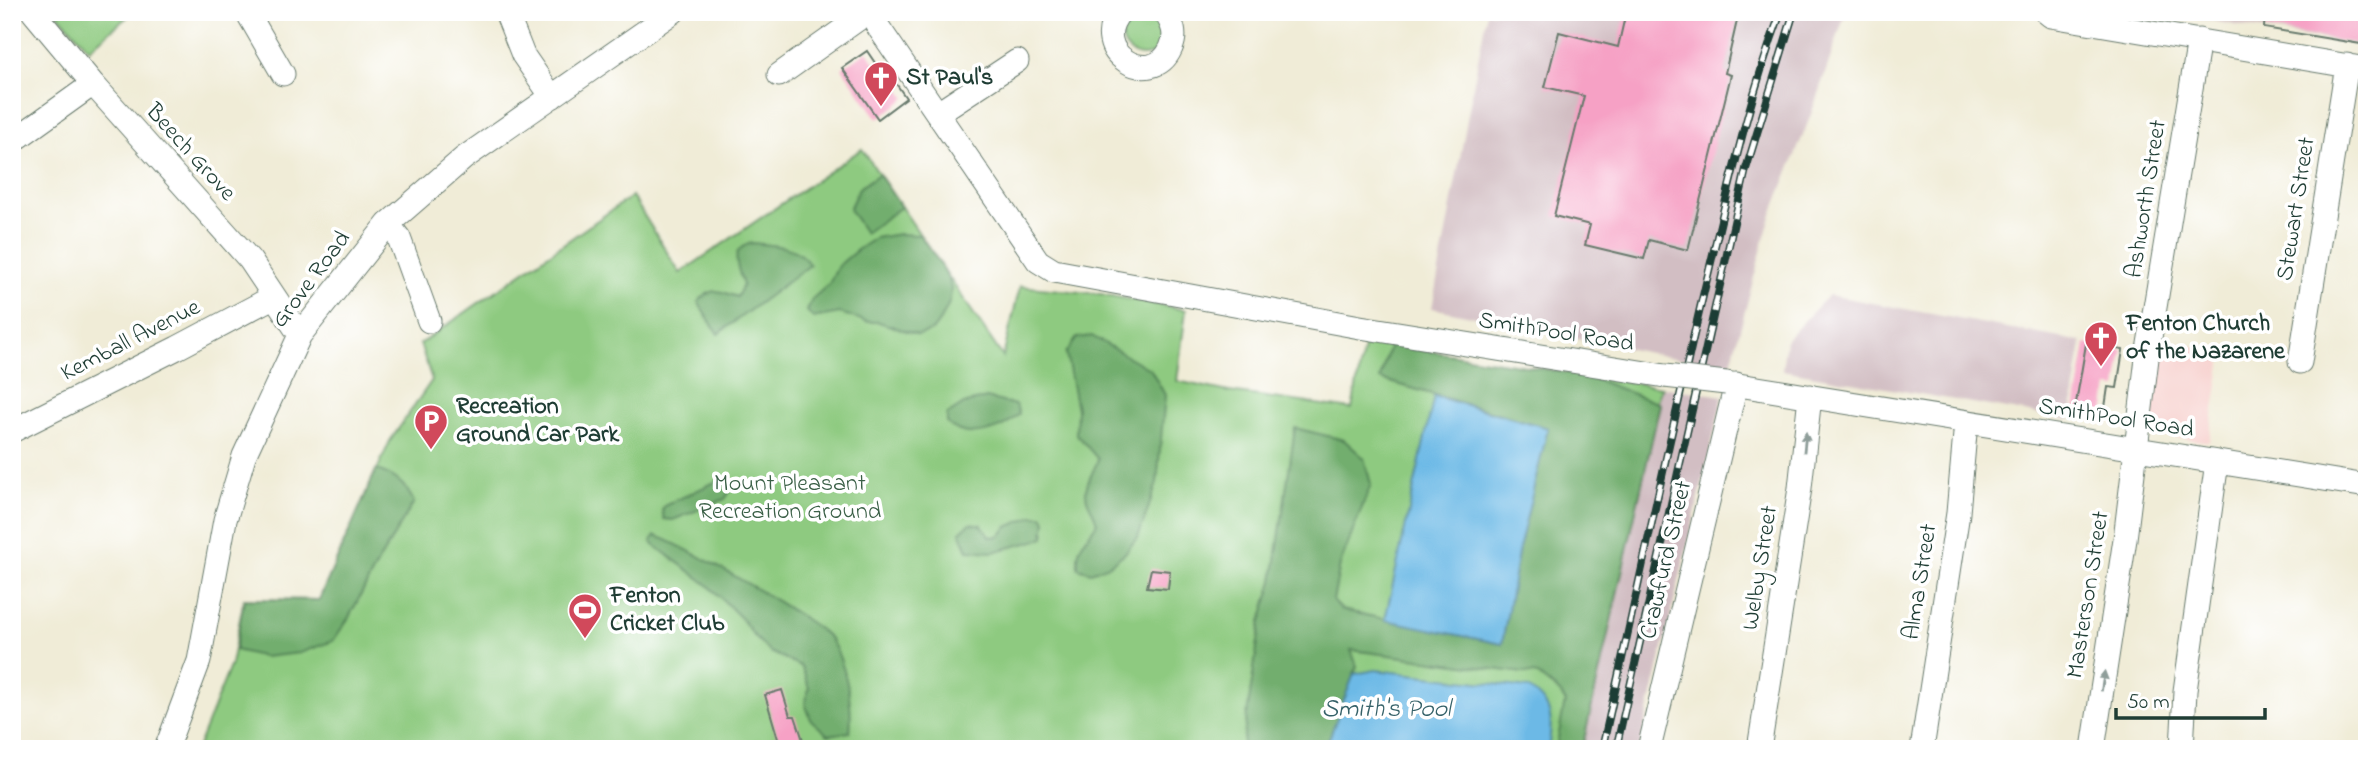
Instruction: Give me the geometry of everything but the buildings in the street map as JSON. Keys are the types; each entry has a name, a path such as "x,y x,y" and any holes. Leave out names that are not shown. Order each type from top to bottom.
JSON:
{"street":[{"name":"Beech Grove","path":"33,12 93,84 250,260 272,297 300,335"},
{"path":"247,12 283,74"},
{"path":"506,12 523,55 552,97"},
{"name":"Grove Road","path":"166,749 199,661 225,520 244,456 300,335 388,224 464,158 673,12"},
{"path":"779,75 868,12"},
{"name":"SmithPool Road","path":"868,12 1038,261 1054,271 1360,327 2367,486"},
{"path":"1120,12 1112,27 1112,44 1121,58 1141,67 1161,62 1169,53 1175,34 1168,13"},
{"path":"2046,12 2051,16 2357,67"},
{"name":"Ashworth Street","path":"2136,449 2148,350 2199,40"},
{"path":"938,113 1017,61"},
{"name":"Stewart Street","path":"2300,362 2357,67"},
{"path":"12,142 93,84"},
{"path":"388,224 399,238 429,321"},
{"name":"Kemball Avenue","path":"12,431 272,297"},
{"name":"Crawfurd Street","path":"1649,749 1731,384"},
{"name":"Welby Street","path":"1759,749 1800,488 1810,396"},
{"name":"Alma Street","path":"1922,749 1958,513 1966,422"},
{"name":"Masterson Street","path":"2093,749 2136,449"},
{"path":"2182,749 2185,691 2217,462"}],"shaded area":[{"path":"1487,12 1846,12 1810,117 1769,222 1730,366 1669,357 1432,308"},
{"path":"2160,12 2367,12 2367,46 2266,30"},
{"path":"1829,295 2082,342 2070,420 1782,370 1786,340"},
{"path":"2161,341 2223,351 2209,442 2148,434"},
{"path":"1662,387 1723,396 1639,749 1582,749 1660,404 1656,401"}],"green space":[{"path":"56,12 133,12 89,49"},
{"path":"1143,14 1158,20 1164,35 1158,50 1143,56 1128,50 1122,35 1128,20"},
{"name":"Mount Pleasant Recreation Ground","path":"862,149 1003,357 1020,286 1101,294 1186,310 1177,381 1229,392 1352,409 1365,342 1662,387 1582,749 201,749 198,746 231,664 244,599 319,600 390,441 432,380 420,344 632,196 680,273"},
{"path":"879,174 901,207 865,233 849,209 859,188"},
{"path":"899,234 920,235 949,281 949,303 932,331 918,335 840,313 813,318 807,311 812,299 829,284 838,266 875,238"},
{"path":"753,243 792,250 810,265 718,334 698,302 708,293 716,291 737,297 743,285 737,254 740,249"},
{"path":"1092,336 1151,370 1165,395 1157,483 1139,535 1125,553 1109,565 1091,572 1078,568 1078,559 1082,543 1097,523 1086,491 1098,459 1076,434 1077,409 1066,353 1077,338"},
{"path":"1390,345 1584,375 1660,404 1582,749 1556,749 1565,701 1560,693 1538,675 1351,650 1357,666 1325,749 1242,749 1261,621 1273,581 1295,428 1344,440 1364,458 1371,484 1340,565 1333,601 1342,610 1502,644 1518,553 1548,428 1380,379"},
{"path":"986,398 1016,405 1019,414 1003,426 983,432 964,432 947,423 947,415 964,404"},
{"path":"376,470 399,482 414,502 333,641 300,653 264,657 235,650 244,599 319,600"},
{"path":"721,479 730,483 731,490 725,499 673,520 664,519 664,506"},
{"path":"1033,516 1043,516 1046,521 1044,537 993,552 968,550 960,532 970,523 982,525 990,537 1000,536 1007,527"},
{"path":"655,536 690,551 746,583 801,616 830,639 836,648 847,684 850,732 828,735 811,720 805,703 809,688 801,666 770,652 708,585 654,545 651,541"}],"water":[{"path":"1434,396 1548,428 1518,553 1502,644 1385,620"},
{"name":"Smith's Pool","path":"1376,670 1528,688 1543,701 1550,714 1548,749 1325,749 1354,674"}],"railway":[{"path":"1602,749 1722,215 1749,112 1781,12"},
{"path":"1616,749 1746,169 1794,12"}],"place":[{"name":"St Paul's","path":"881,108"},
{"name":"Fenton Church of the Nazarene","path":"2101,368"},
{"name":"Recreation Ground Car Park","path":"431,451"},
{"name":"Fenton Cricket Club","path":"585,640"}]}
